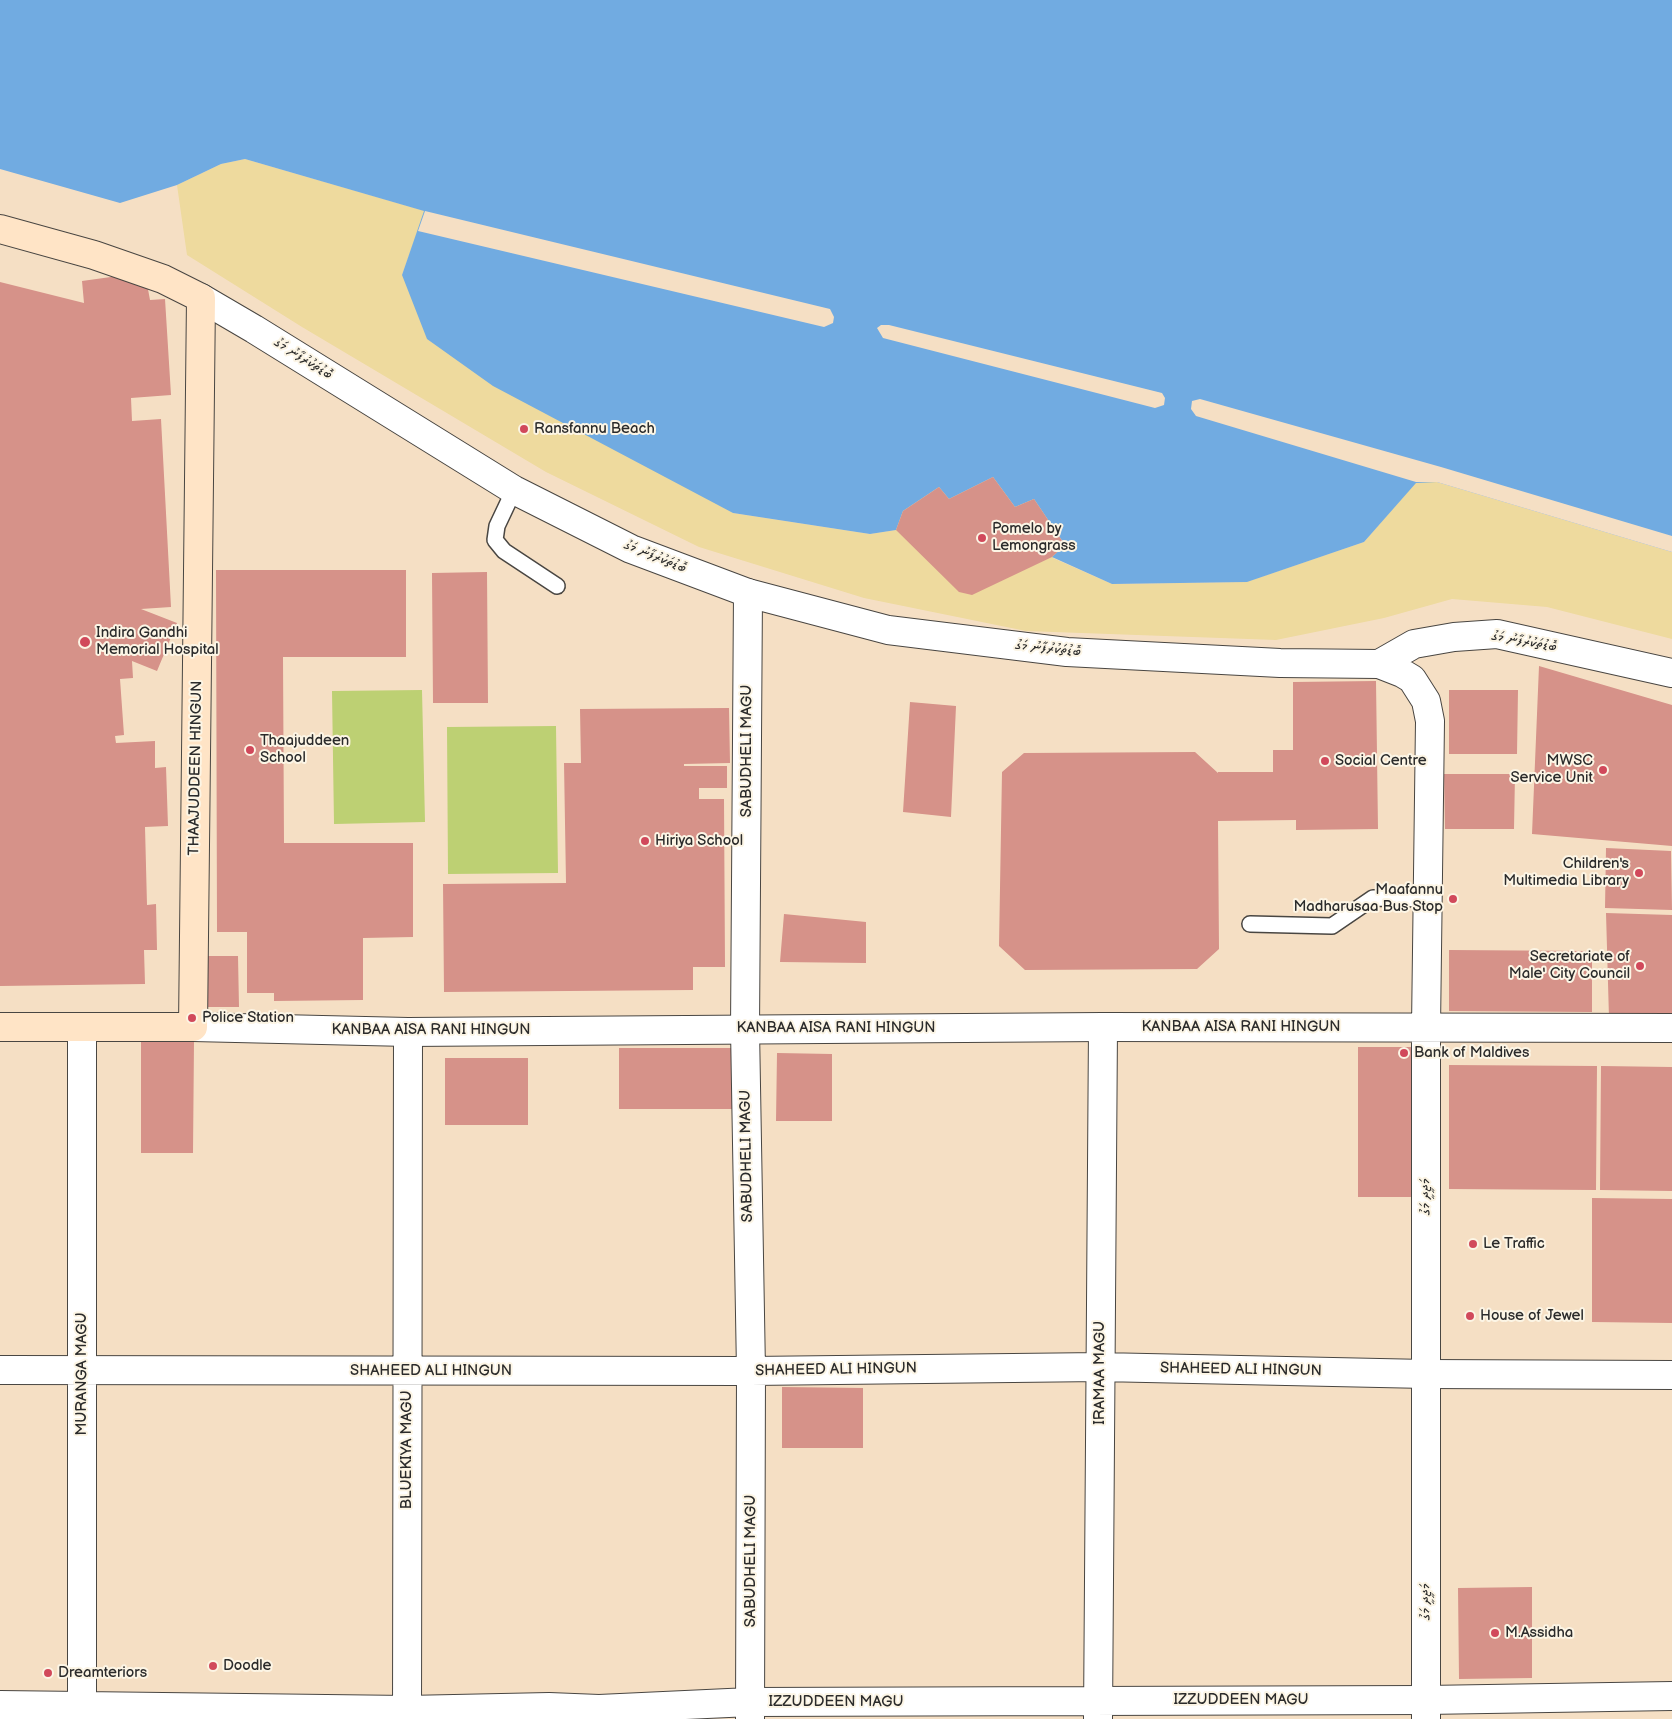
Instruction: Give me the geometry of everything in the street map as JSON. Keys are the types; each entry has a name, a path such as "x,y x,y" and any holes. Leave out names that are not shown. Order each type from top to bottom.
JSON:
{"main road":[{"name":"ބޮޑުތަކުރުފާނު މަގު","path":"0,229 94,255 163,279 201,298"},
{"name":"THAAJUDDEEN HINGUN","path":"193,1027 201,298"},
{"name":"KANBAA AISA RANI HINGUN","path":"0,1028 193,1027"}],"street":[{"name":"ބޮޑުތަކުރުފާނު މަގު","path":"201,298 514,490 631,548 748,593 888,630 1067,652 1280,663 1379,664 1412,679"},
{"name":"SABUDHELI MAGU","path":"748,593 745,1029 751,1371 750,1711"},
{"name":"ބޮޑުތަކުރުފާނު މަގު","path":"1379,664 1414,644 1454,637 1496,634 1672,673"},
{"name":"މަޖީދީ މަގު","path":"1412,679 1426,701 1430,721 1426,1027 1426,1710"},
{"name":"KANBAA AISA RANI HINGUN","path":"193,1027 408,1032 1103,1027 1672,1028"},
{"name":"IRAMAA MAGU","path":"1098,1710 1103,1027"},
{"name":"MURANGA MAGU","path":"82,1028 82,1712"},
{"name":"BLUEKIYA MAGU","path":"407,1714 408,1032"},
{"name":"SHAHEED ALI HINGUN","path":"0,1370 751,1371 1100,1367 1426,1374 1672,1375"},
{"name":"IZZUDDEEN MAGU","path":"0,1705 82,1712 407,1714 549,1707 750,1711 1426,1710 1672,1696"}],"lane":[{"path":"514,490 497,526 495,540 504,551 557,586"},
{"path":"1250,924 1332,926 1373,898 1428,899"}],"green space":[{"path":"422,690 425,822 334,824 332,691"},
{"path":"556,726 558,873 448,874 447,727"}],"sand":[{"name":"Ransfannu Beach","path":"245,159 425,211 402,275 733,513 870,534 896,530 903,511 939,487 949,499 993,477 1015,507 1034,499 1065,545 1053,558 1112,584 1246,582 1364,542 1416,482 1437,482 1672,552 1672,639 1547,607 1452,599 1384,618 1276,640 1026,631 864,598 699,547 546,472 302,327 187,255 177,185 221,164"}],"water":[{"path":"0,0 1672,0 1672,552 1437,482 1416,483 1364,542 1247,582 1112,584 1052,557 1065,545 1034,499 1015,507 993,477 949,499 939,487 903,511 896,530 870,534 733,513 493,386 427,339 402,275 424,211 245,159 221,164 177,185 120,203 0,169"}],"pier":[{"path":"425,211 830,309 834,317 833,323 824,327 418,231"},
{"path":"881,325 889,325 1162,393 1165,398 1164,405 1155,408 883,338 877,328"},
{"path":"1200,399 1441,467 1672,536 1672,552 1437,482 1416,482 1196,416 1191,409 1192,401"}],"building":[{"name":"Indira Gandhi Memorial Hospital","path":"118,276 147,284 150,300 165,299 171,395 131,398 132,421 161,419 171,607 141,609 177,623 157,671 132,661 133,678 120,679 124,735 115,736 116,743 155,741 155,768 166,767 168,826 145,827 147,905 156,904 157,950 144,950 145,984 0,986 0,282 84,303 82,281"},
{"name":"Pomelo by Lemongrass","path":"993,477 1015,507 1034,499 1065,545 1052,557 972,595 959,592 896,530 903,511 939,487 949,499"},
{"name":"Thaajuddeen School","path":"216,570 406,570 406,657 283,657 284,843 413,843 413,937 363,938 363,1000 274,1001 274,993 247,993 247,932 217,932"},
{"path":"487,572 488,703 433,703 432,573"},
{"name":"MWSC Service Unit","path":"1539,666 1672,705 1672,846 1532,834"},
{"path":"1376,681 1378,829 1296,830 1296,820 1218,821 1219,949 1197,969 1025,970 999,946 1002,772 1024,753 1195,752 1218,773 1273,772 1273,750 1293,750 1293,682"},
{"path":"1449,690 1518,690 1517,754 1449,754"},
{"path":"910,702 956,706 951,817 903,812"},
{"name":"Hiriya School","path":"729,708 730,763 684,764 684,766 727,766 727,788 699,788 699,799 724,799 725,967 693,967 693,990 444,992 443,884 566,883 564,763 581,763 580,709"},
{"path":"1444,774 1515,774 1514,829 1445,829"},
{"name":"Children's Multimedia Library","path":"1606,848 1671,851 1672,910 1605,908"},
{"name":"Secretariate of Male' City Council","path":"1606,913 1672,915 1672,1020 1609,1018"},
{"path":"784,914 866,922 866,963 780,962"},
{"path":"1449,950 1592,951 1592,1012 1449,1011"},
{"path":"204,956 238,956 239,1007 204,1007"},
{"path":"141,1040 194,1041 193,1153 141,1153"},
{"path":"1358,1047 1414,1047 1414,1197 1358,1197"},
{"path":"619,1048 736,1048 736,1109 619,1109"},
{"path":"777,1053 832,1054 832,1121 776,1121"},
{"path":"445,1058 528,1058 528,1125 445,1125"},
{"path":"1449,1065 1597,1066 1596,1190 1449,1189"},
{"path":"1601,1066 1672,1067 1672,1191 1600,1190"},
{"path":"1592,1198 1672,1199 1672,1323 1592,1322"},
{"path":"782,1387 863,1388 863,1448 782,1448"},
{"name":"M.Assidha","path":"1532,1587 1532,1678 1459,1679 1458,1588"}],"place":[{"name":"Ransfannu Beach","path":"524,429"},
{"name":"Pomelo by Lemongrass","path":"982,538"},
{"name":"Indira Gandhi Memorial Hospital","path":"85,642"},
{"name":"Thaajuddeen School","path":"250,750"},
{"name":"Social Centre","path":"1325,761"},
{"name":"MWSC Service Unit","path":"1603,770"},
{"name":"Hiriya School","path":"645,841"},
{"name":"Children's Multimedia Library","path":"1639,873"},
{"name":"Maafannu Madharusaa Bus Stop","path":"1453,899"},
{"name":"Secretariate of Male' City Council","path":"1640,966"},
{"name":"Police Station","path":"192,1018"},
{"name":"Bank of Maldives","path":"1404,1053"},
{"name":"Le Traffic","path":"1473,1244"},
{"name":"House of Jewel","path":"1470,1316"},
{"name":"M.Assidha","path":"1495,1633"},
{"name":"Doodle","path":"213,1666"},
{"name":"Dreamteriors","path":"48,1673"}]}
